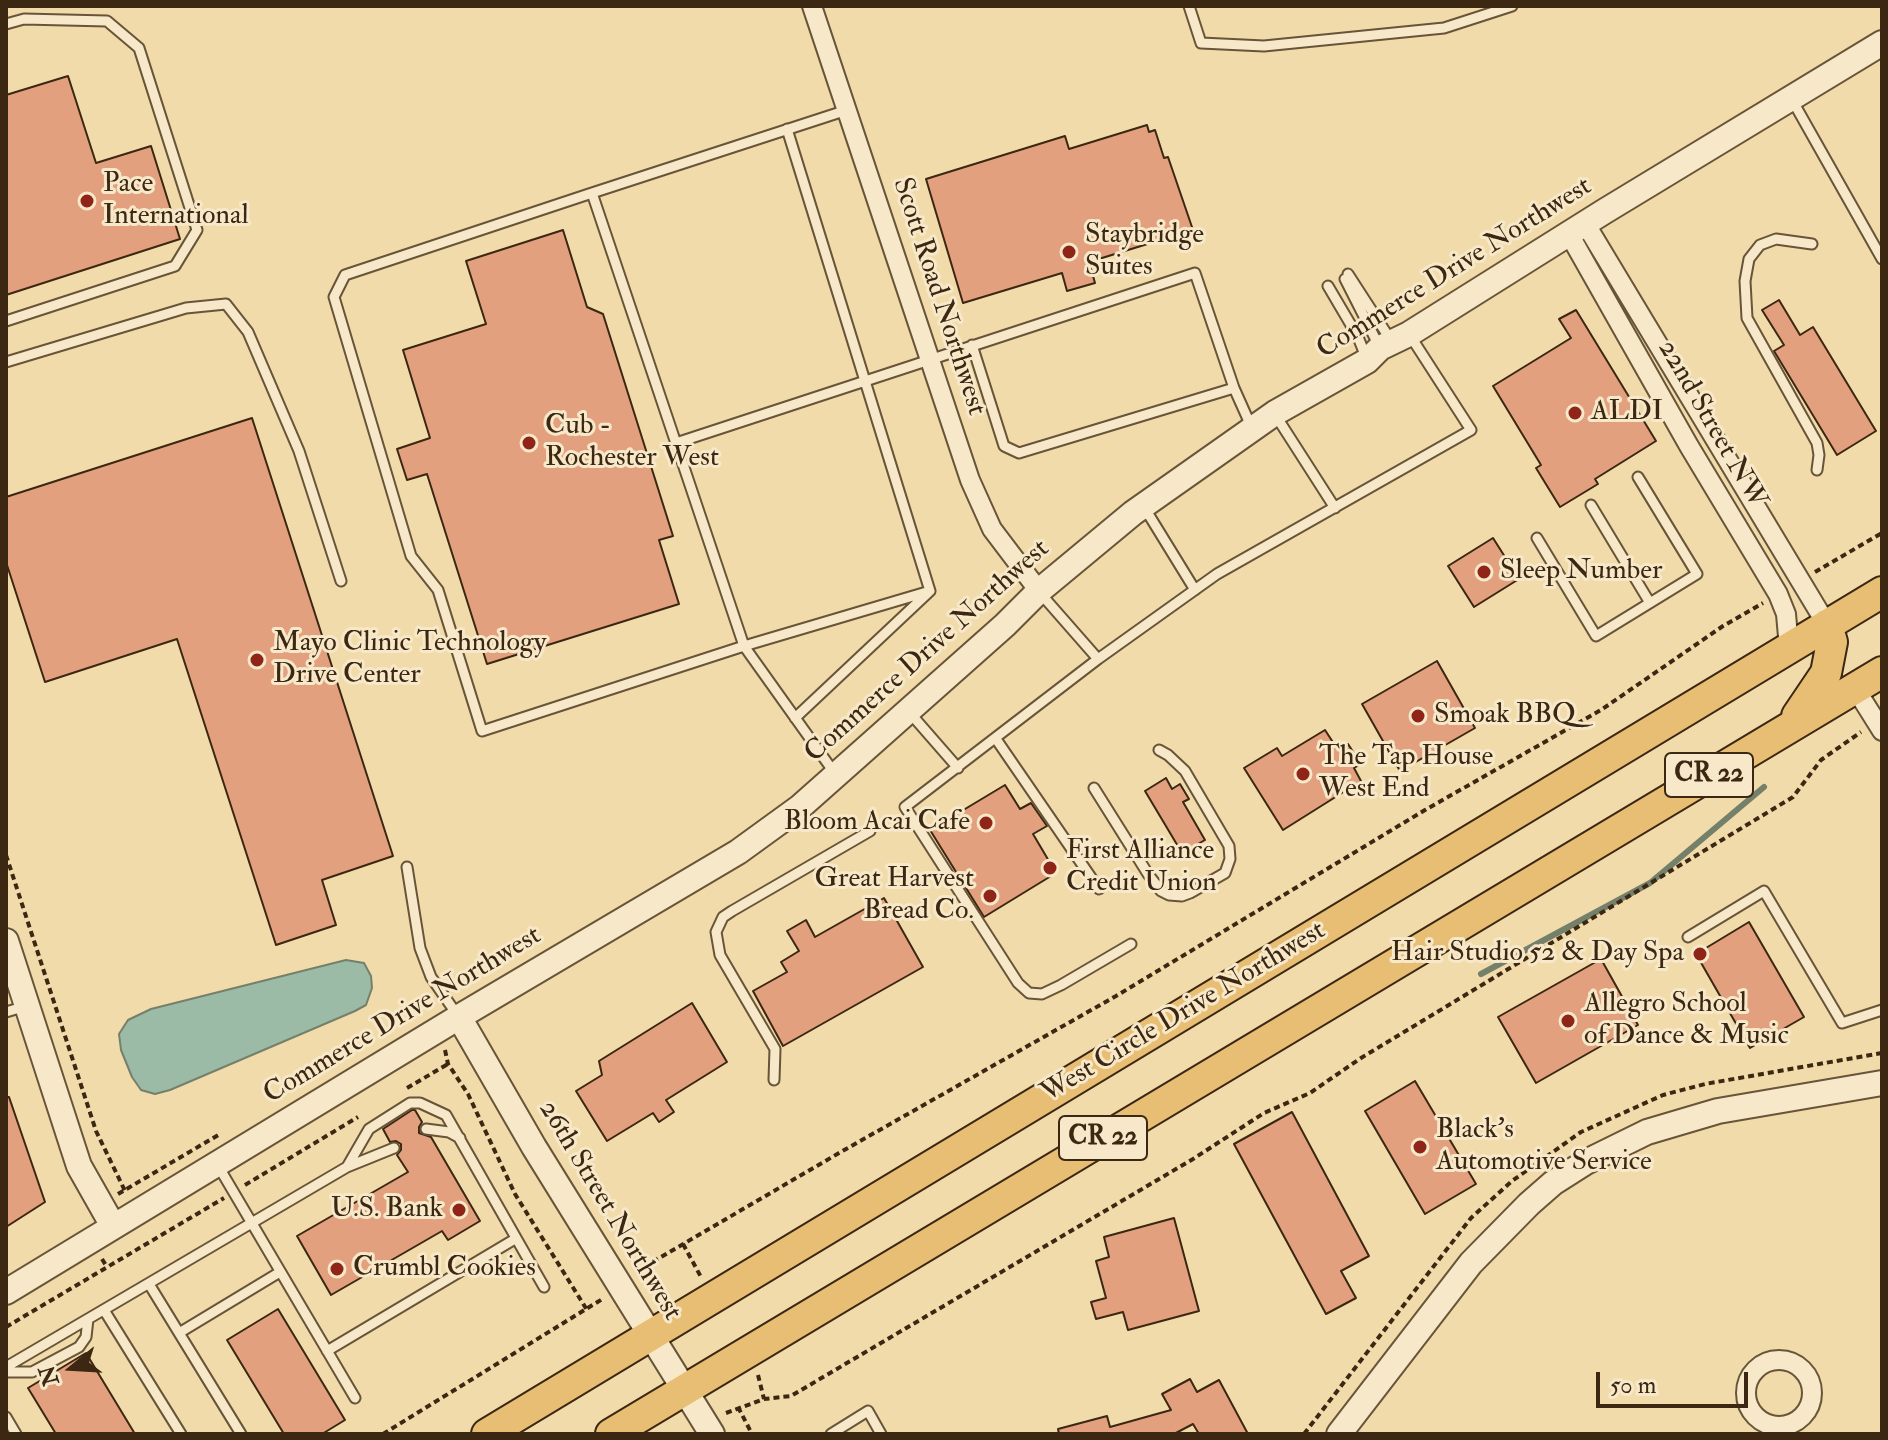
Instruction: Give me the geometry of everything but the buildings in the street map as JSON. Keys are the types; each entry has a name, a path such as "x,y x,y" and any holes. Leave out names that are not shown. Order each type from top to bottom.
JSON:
{"main road":[{"name":"West Circle Drive Northwest","path":"487,1434 1882,592"},
{"path":"1788,727 1826,673 1832,642 1827,625"},
{"name":"CR 22","path":"611,1434 1882,672"}],"street":[{"name":"Scott Road Northwest","path":"812,6 981,508 1004,546 1039,591"},
{"name":"Commerce Drive Northwest","path":"6,1292 738,852 800,807 1005,625 1039,591 1143,505 1275,413 1882,43"},
{"name":"22nd Street NW","path":"1577,229 1827,625"},
{"name":"22nd Street NW","path":"1577,229 1689,446 1778,594 1786,614 1789,648"},
{"path":"1855,688 1878,726"},
{"path":"6,941 16,1009 79,1166 113,1226"},
{"name":"26th Street Northwest","path":"459,1017 620,1288 712,1434"},
{"path":"1339,1434 1471,1263 1553,1183 1614,1147 1678,1122 1718,1111 1882,1083"}],"lane":[{"path":"1189,6 1201,43 1264,46 1444,28 1512,6"},
{"path":"6,24 24,19 107,21 139,48 197,230 175,266 6,321"},
{"path":"1790,97 1882,259"},
{"path":"847,110 345,275 334,297 411,556 438,590 482,731 744,646 930,591"},
{"path":"787,129 930,591"},
{"path":"592,193 744,646 836,775"},
{"path":"1812,244 1776,239 1760,245 1749,259 1745,281 1747,318 1817,443 1817,470"},
{"path":"676,443 1195,273 1234,388 1252,429"},
{"path":"1131,944 1042,994 1029,993 1018,983 905,807 1098,659 1217,574 1471,430 1387,346 1346,275"},
{"path":"1328,286 1358,337 1387,346"},
{"path":"6,362 186,308 226,304 248,332 299,451 341,581"},
{"path":"972,345 1004,446 1019,453 1234,388"},
{"path":"1275,413 1335,508"},
{"path":"1537,538 1596,636 1697,574 1638,477"},
{"path":"1143,505 1195,590"},
{"path":"1591,505 1650,603"},
{"path":"795,718 930,591"},
{"path":"1039,591 1098,659"},
{"path":"908,710 958,768"},
{"path":"996,739 1099,889"},
{"path":"1094,788 1161,891 1182,896 1225,873 1230,859 1229,846 1185,771 1159,750"},
{"path":"774,1080 775,1049 720,955 716,932 723,917 732,911 870,831"},
{"path":"407,867 420,948 431,977 459,1017"},
{"path":"1688,937 1764,891 1842,1023 1882,1010"},
{"path":"347,1167 369,1129 410,1103 420,1103 446,1115 544,1287"},
{"path":"426,1129 449,1132 460,1138"},
{"path":"6,1369 347,1167 394,1148"},
{"path":"216,1163 355,1398"},
{"path":"327,1351 515,1239"},
{"path":"179,1333 280,1272"},
{"path":"149,1284 241,1434"},
{"path":"104,1310 181,1434"},
{"path":"6,1369 32,1372 79,1347 86,1337 88,1319"},
{"path":"831,1434 868,1411 881,1434"},
{"path":"6,1417 13,1433"}],"path":[{"path":"1800,581 1882,533"},
{"path":"620,1288 649,1264 1116,996 1425,810 1601,710 1723,626 1778,594"},
{"path":"752,1434 738,1407 764,1399 791,1396 1193,1159 1264,1113 1310,1093 1361,1058 1793,797 1821,760 1878,726"},
{"path":"6,855 96,1131 125,1191"},
{"path":"383,1434 587,1310 515,1194 468,1094 448,1064"}],"shaded area":[{"path":"346,960 364,963 371,976 372,988 366,1005 170,1090 155,1094 141,1090 132,1077 121,1050 119,1034 128,1020 151,1009"}],"waterway":[{"path":"1481,974 1650,883 1764,787"}],"place":[{"name":"Pace International","path":"87,201"},
{"name":"Staybridge Suites","path":"1069,252"},
{"name":"ALDI","path":"1575,413"},
{"name":"Cub - Rochester West","path":"529,443"},
{"name":"Sleep Number","path":"1484,572"},
{"name":"Mayo Clinic Technology Drive Center","path":"257,660"},
{"name":"Smoak BBQ","path":"1418,716"},
{"name":"The Tap House West End","path":"1303,774"},
{"name":"Bloom Acai Cafe","path":"986,823"},
{"name":"First Alliance Credit Union","path":"1050,868"},
{"name":"Great Harvest Bread Co.","path":"990,896"},
{"name":"Hair Studio 52 & Day Spa","path":"1700,954"},
{"name":"Allegro School of Dance & Music","path":"1568,1021"},
{"name":"Black's Automotive Service","path":"1420,1147"},
{"name":"U.S. Bank","path":"459,1210"},
{"name":"Crumbl Cookies","path":"337,1269"}]}
